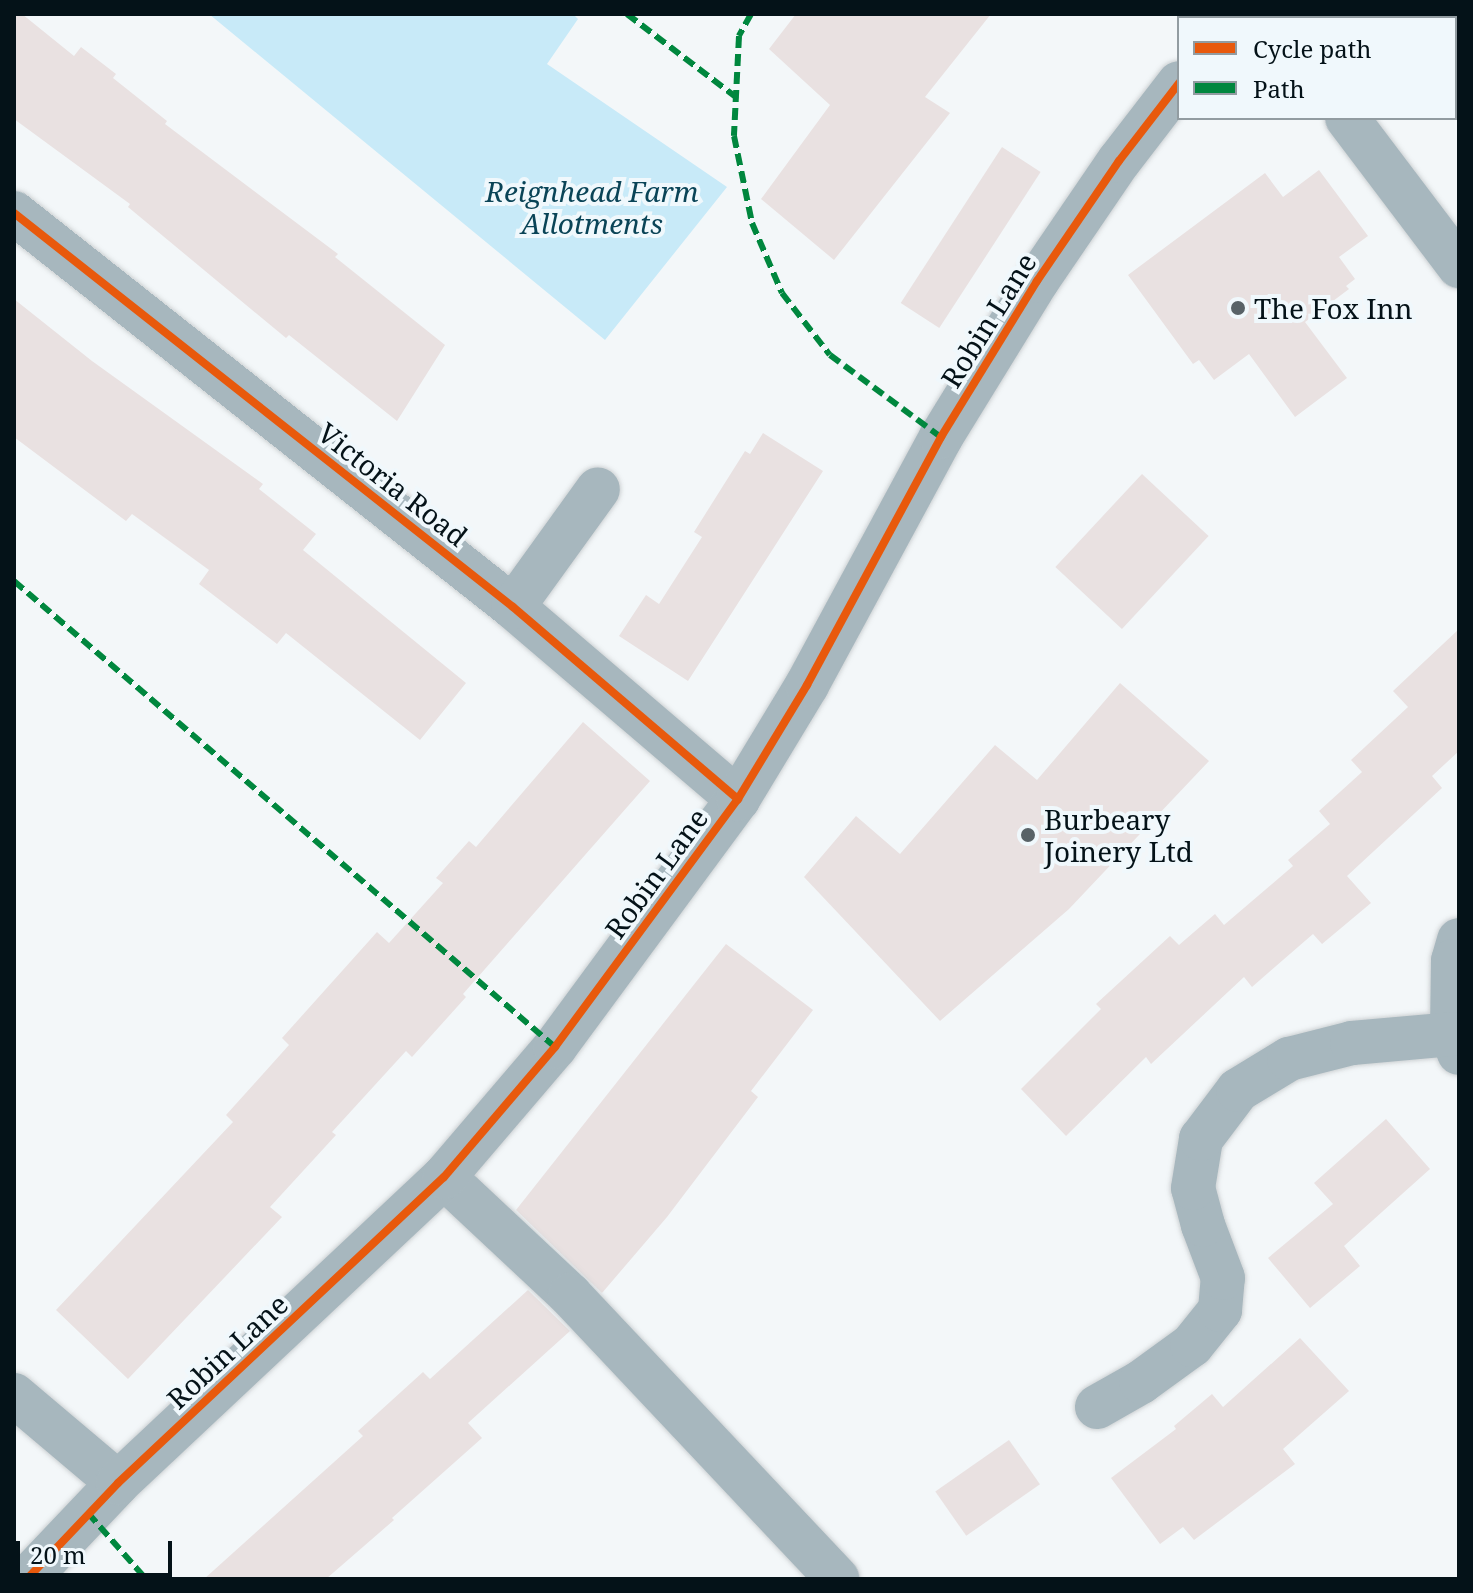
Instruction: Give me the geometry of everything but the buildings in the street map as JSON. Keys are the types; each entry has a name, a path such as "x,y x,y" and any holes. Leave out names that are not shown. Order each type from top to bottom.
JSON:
{"street":[{"name":"Robin Lane","path":"27,1579 118,1483 444,1177 555,1047 738,799 807,685 941,437 1037,281 1119,161 1177,86"},
{"path":"1349,120 1459,266"},
{"name":"Victoria Road","path":"14,213 513,607 738,799"},
{"path":"513,607 598,489"},
{"path":"1097,1407 1141,1382 1192,1345 1220,1310 1223,1278 1193,1188 1201,1139 1238,1090 1289,1059 1352,1043 1456,1043 1453,961 1459,940"},
{"path":"444,1177 570,1295 838,1579"},
{"path":"14,1395 118,1483"}],"green space":[{"name":"Reignhead Farm Allotments","path":"209,14 573,14 578,19 547,64 727,187 605,340"}],"marked path":[{"path":"627,14 736,97"},
{"path":"751,14 739,36 734,136 752,223 782,293 830,355 941,437"},
{"path":"14,581 555,1047"},
{"path":"88,1513 146,1579"}],"cycle path":[{"path":"27,1579 118,1483 444,1177 555,1047 738,799 807,685 941,437 1037,281 1119,161 1177,86"},
{"path":"14,213 513,607 738,799"}],"place":[{"name":"The Fox Inn","path":"1238,308"},
{"name":"Burbeary Joinery Ltd","path":"1028,835"}]}
